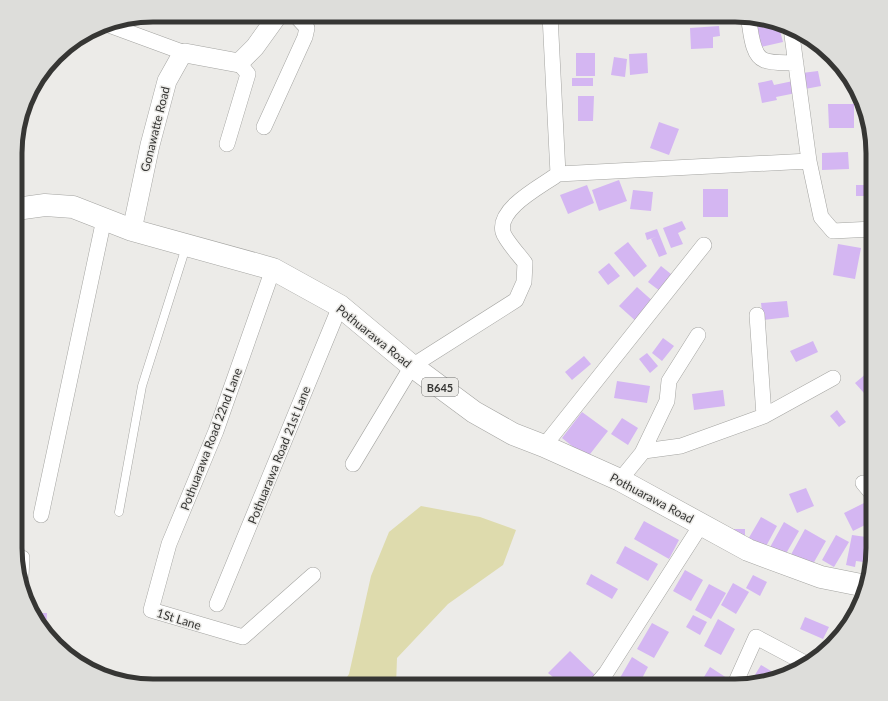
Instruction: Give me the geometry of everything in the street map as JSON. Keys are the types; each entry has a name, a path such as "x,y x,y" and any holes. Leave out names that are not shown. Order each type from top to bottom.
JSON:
{"main road":[{"name":"Pothuarawa Road","path":"22,208 45,204 73,207 132,230 273,269 340,306 412,366 474,412 513,434 544,446 620,480 748,550 821,578 861,585"}],"street":[{"path":"239,63 255,47 273,22"},
{"path":"264,127 306,37 307,28 301,22"},
{"path":"550,22 558,174"},
{"path":"749,23 755,50 758,56 764,61 796,63"},
{"path":"115,27 185,53 239,63 248,74 227,144"},
{"path":"792,36 809,161 821,217 833,231 866,229"},
{"name":"Gonawatte Road","path":"132,230 150,145 168,81 181,56 185,53"},
{"path":"353,464 412,366 516,300 524,282 525,263 503,232 504,217 512,207 558,174 809,161"},
{"path":"42,515 104,219"},
{"path":"544,446 704,245"},
{"name":"Pothuarawa Road 22nd Lane","path":"152,610 169,544 216,431 273,269"},
{"name":"Pothuarawa Road 21st Lane","path":"217,604 340,306"},
{"path":"757,315 764,416"},
{"path":"620,480 644,451 666,401 670,381 698,335"},
{"path":"644,451 681,446 764,416 833,378"},
{"path":"863,483 866,487"},
{"path":"601,679 701,525"},
{"name":"1St Lane","path":"152,610 243,637 313,575"},
{"path":"737,679 756,637 801,661"}],"lane":[{"path":"119,512 142,386 186,246"}],"shaded area":[{"path":"421,506 480,517 516,530 503,565 448,604 397,658 396,679 346,679 349,674 371,576 389,532"}],"building":[{"path":"755,24 769,26 780,30 783,42 761,47"},
{"path":"719,26 720,36 713,37 713,48 691,49 690,28"},
{"path":"576,53 595,53 595,76 576,76"},
{"path":"647,53 648,73 630,75 629,54"},
{"path":"614,57 627,59 625,77 611,75"},
{"path":"818,71 821,86 805,89 802,73"},
{"path":"572,78 593,78 593,86 572,86"},
{"path":"772,80 774,85 793,81 796,93 776,97 777,100 762,103 758,83"},
{"path":"578,96 594,96 593,121 578,121"},
{"path":"828,104 854,104 854,128 829,128"},
{"path":"659,122 679,129 669,155 650,148"},
{"path":"848,152 849,169 822,170 822,153"},
{"path":"619,180 627,201 599,211 592,190"},
{"path":"587,185 594,203 568,214 560,195"},
{"path":"856,185 866,185 866,196 856,196"},
{"path":"703,189 728,189 728,217 703,217"},
{"path":"633,190 653,192 651,211 630,209"},
{"path":"682,221 686,229 678,233 683,244 671,248 663,228"},
{"path":"657,229 667,254 659,257 651,239 656,237 647,240 645,233"},
{"path":"628,242 647,266 634,277 614,253"},
{"path":"838,244 861,248 855,279 833,275"},
{"path":"609,263 620,276 608,285 598,272"},
{"path":"661,266 676,278 664,294 648,282"},
{"path":"637,287 656,304 638,323 619,306"},
{"path":"787,301 789,317 763,320 761,303"},
{"path":"663,338 674,346 662,361 652,353"},
{"path":"813,341 818,352 796,362 790,351"},
{"path":"647,353 658,366 650,373 639,359"},
{"path":"584,356 591,364 572,380 565,372"},
{"path":"866,374 866,395 855,383"},
{"path":"617,381 650,386 647,403 614,398"},
{"path":"723,390 725,406 694,410 692,394"},
{"path":"837,410 846,422 839,427 830,416"},
{"path":"582,412 608,431 587,458 562,438"},
{"path":"622,418 638,428 628,445 611,434"},
{"path":"806,488 814,506 797,513 789,494"},
{"path":"864,503 866,507 866,524 853,531 844,513"},
{"path":"761,517 777,526 764,550 747,541"},
{"path":"644,521 679,540 669,559 634,539"},
{"path":"784,522 799,531 784,557 769,549"},
{"path":"733,529 745,529 745,542"},
{"path":"805,529 826,541 809,571 788,560"},
{"path":"836,535 849,542 834,567 822,560"},
{"path":"852,535 866,537 864,544 866,544 865,562 856,561 855,567 846,565"},
{"path":"625,546 658,564 648,581 616,563"},
{"path":"685,570 703,580 691,601 673,591"},
{"path":"591,574 618,589 612,599 586,584"},
{"path":"753,575 767,582 760,596 746,588"},
{"path":"733,583 749,592 736,614 721,605"},
{"path":"709,584 726,593 711,619 695,610"},
{"path":"40,613 47,613 46,624"},
{"path":"693,615 707,622 700,635 686,627"},
{"path":"805,617 829,627 823,639 800,629"},
{"path":"718,619 735,629 721,655 704,646"},
{"path":"652,623 669,632 654,658 637,649"},
{"path":"570,651 595,675 591,679 555,679 548,673"},
{"path":"632,657 648,667 642,679 619,679"},
{"path":"761,665 774,673 769,675 753,678"},
{"path":"710,667 728,679 703,679"}]}
